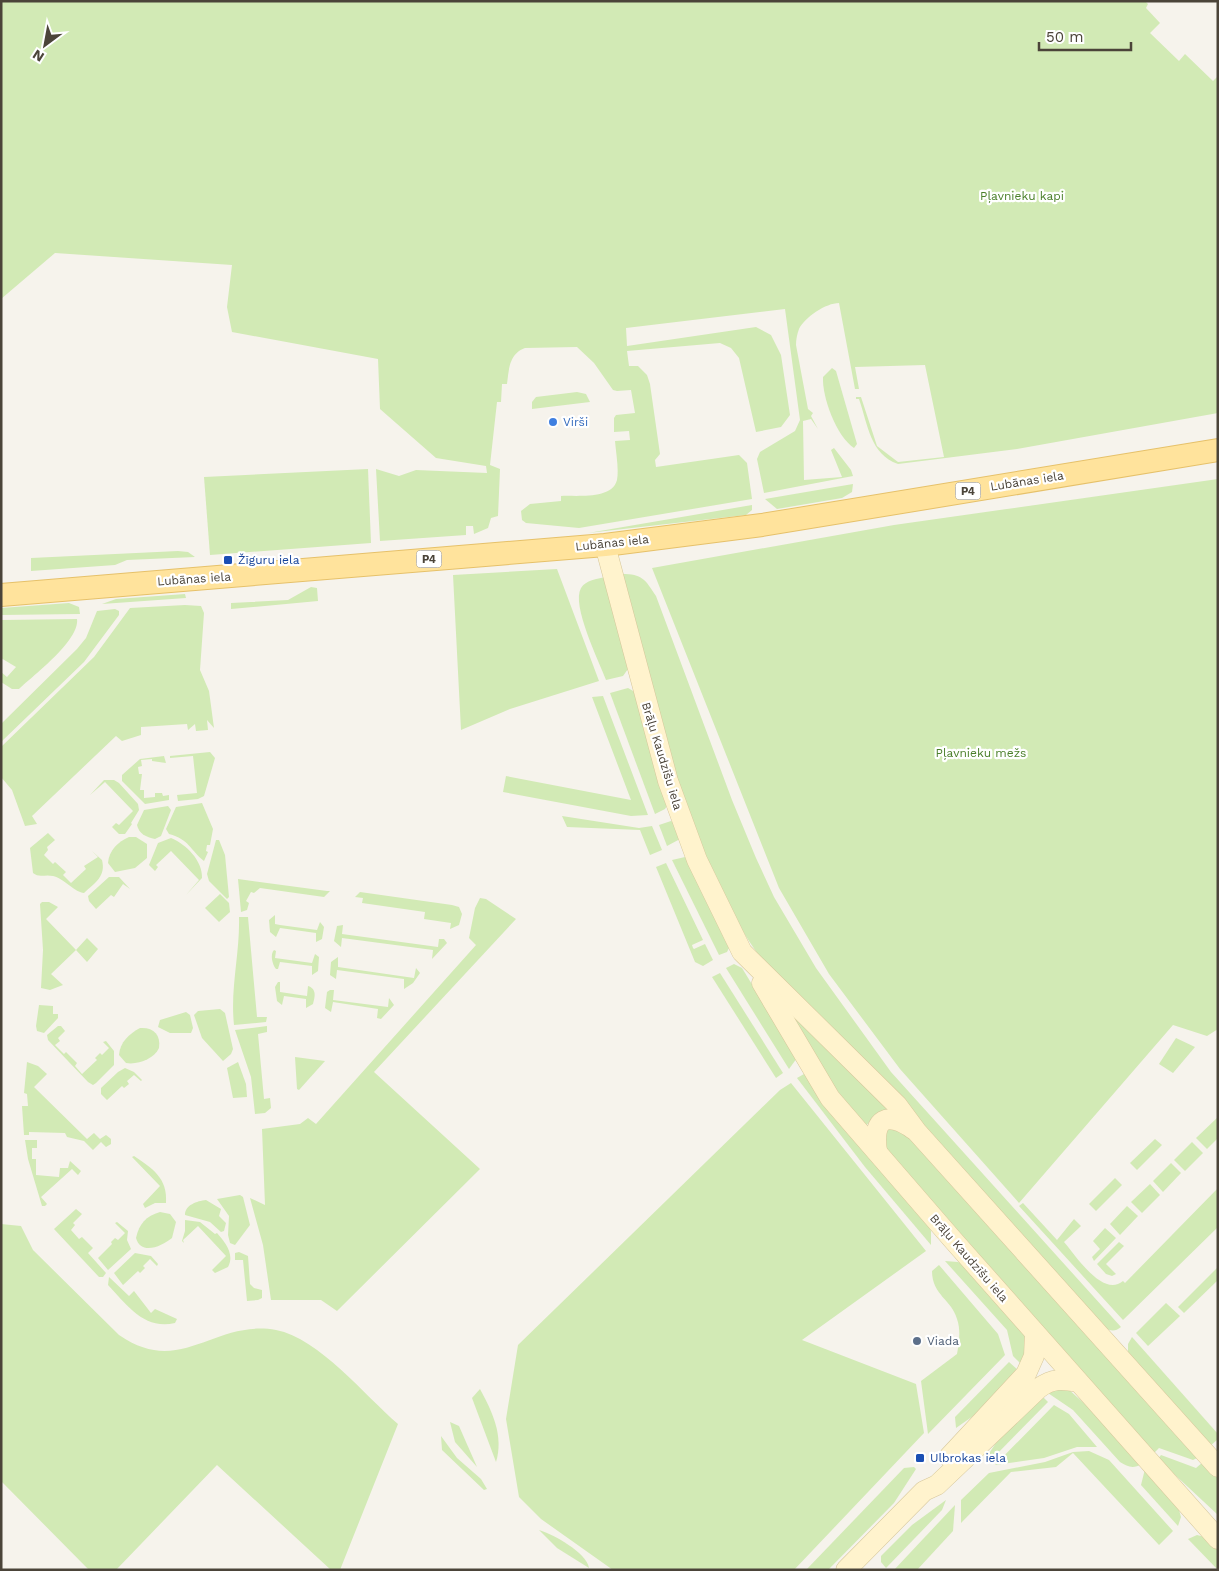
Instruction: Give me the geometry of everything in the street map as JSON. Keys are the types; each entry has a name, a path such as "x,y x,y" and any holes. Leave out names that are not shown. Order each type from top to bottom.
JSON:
{"main road":[{"name":"Lubānas iela","path":"1,595 605,545 762,525 1218,450"}],"street":[{"name":"Brāļu Kaudzīšu iela","path":"605,545 639,677 676,804 697,860 746,957 830,1098 1218,1539"},
{"name":"Brāļu Kaudzīšu iela","path":"746,957 897,1106 917,1132 1218,1467"},
{"path":"877,1151 875,1134 880,1123 886,1120 900,1120 917,1132"},
{"path":"846,1570 924,1491 931,1477 1026,1374 1034,1356 1036,1334"},
{"path":"924,1491 936,1485 1048,1381 1059,1379 1078,1382"},
{"path":"1174,1490 1199,1503 1218,1522"}],"green space":[{"name":"Pļavnieku kapi","path":"1,1 1145,1 1148,4 1146,8 1160,23 1150,33 1179,61 1185,54 1213,81 1218,76 1218,413 1017,449 898,464 881,453 876,446 871,438 859,399 856,399 856,397 861,397 877,446 898,462 944,457 925,365 855,367 859,389 855,389 839,303 822,308 806,320 799,329 797,337 796,345 808,409 813,413 811,416 818,429 811,419 803,421 804,480 842,477 831,450 834,448 851,470 853,476 764,493 757,459 760,452 795,431 800,420 785,309 626,328 627,346 756,327 771,335 781,355 790,415 781,427 756,432 739,358 731,348 720,343 627,351 629,366 638,366 647,375 650,384 660,454 655,460 656,467 739,455 747,463 752,499 579,528 526,523 522,520 521,511 530,504 561,501 561,496 601,494 614,486 618,471 615,441 630,440 629,431 614,432 614,418 616,415 635,413 631,390 613,390 594,363 577,347 525,348 513,358 509,368 507,384 502,384 501,402 497,402 490,465 500,469 498,516 491,518 488,528 474,534 473,526 466,526 466,535 380,541 376,469 399,476 416,470 487,473 486,466 436,458 380,409 378,359 232,332 227,307 232,265 55,253 1,299"},
{"path":"832,368 836,371 857,444 854,448 841,435 836,426 825,395 823,377"},
{"path":"577,392 586,394 590,402 532,409 532,402 536,397"},
{"path":"368,469 371,543 210,555 204,477"},
{"name":"Pļavnieku mežs","path":"1218,479 1218,1029 1207,1036 1173,1025 1019,1203 900,1069 829,974 779,888 652,568 894,525"},
{"path":"853,484 852,492 842,498 777,509 765,499"},
{"path":"752,505 752,510 746,515 588,533"},
{"path":"188,552 195,557 127,560 115,565 31,571 31,558"},
{"path":"557,569 599,681 510,709 461,730 453,575"},
{"path":"622,574 639,576 649,585 656,596 732,800 756,858 774,897 816,968 891,1072 1121,1327 1119,1329 1109,1330 1104,1328 766,965 737,921 713,875 692,827 675,777"},
{"path":"605,577 628,669 623,676 606,680 583,620 579,596 581,588 586,583"},
{"path":"311,587 317,588 318,601 231,609 231,603 288,600"},
{"path":"185,594 186,598 102,604 116,599"},
{"path":"69,603 79,607 80,614 1,615 1,608"},
{"path":"201,606 204,613 200,670 209,691 214,728 207,720 208,730 196,731 195,724 188,730 187,724 141,727 141,735 122,741 116,736 32,816 37,824 25,826 12,790 1,777 1,747 94,657 130,608"},
{"path":"115,609 119,611 119,615 84,662 1,742 1,724 77,649 86,638 97,611"},
{"path":"77,619 76,627 64,647 19,689 12,689 1,682 1,672 7,677 16,667 1,658 1,620"},
{"path":"628,688 635,692 668,804 665,809 655,814 610,693"},
{"path":"603,696 648,815 631,816 503,792 506,776 631,800 592,697"},
{"path":"210,752 215,758 204,796 198,799 178,801 177,795 197,793 193,756 170,758 170,756"},
{"path":"164,756 166,763 152,761 152,759 141,760 142,766 138,767 139,774 142,774 140,790 144,790 144,798 155,797 155,793 162,793 163,796 169,795 169,800 145,804 122,781 122,775 140,759"},
{"path":"104,780 114,780 119,783 138,804 139,810 125,834 119,834 112,827 116,823 119,825 133,811 105,782 90,795"},
{"path":"202,803 213,829 204,861 185,842 169,834 166,829 176,807"},
{"path":"168,806 171,810 161,836 155,839 141,833 137,825 144,810"},
{"path":"562,816 639,828 652,826 662,850 650,855 640,830 567,827"},
{"path":"671,821 676,824 680,839 667,846 659,825"},
{"path":"48,833 55,840 47,847 48,850 44,855 53,864 55,862 66,872 63,875 71,883 86,869 84,866 98,857 92,851 102,860 103,870 101,875 84,893 77,891 57,877 33,873 30,848"},
{"path":"129,837 136,837 147,844 147,858 135,868 115,872 108,863 110,854 121,841"},
{"path":"171,838 188,849 197,859 202,872 202,878 186,895 199,880 171,851 156,865 158,867 155,871 149,865 158,843"},
{"path":"216,840 219,840 225,855 229,897 227,899 209,881 207,874"},
{"path":"685,857 689,860 730,946 727,952 719,955 672,860"},
{"path":"666,863 703,940 692,945 693,948 705,944 713,960 703,966 695,962 656,867"},
{"path":"109,877 119,877 130,889 123,884 114,897 111,895 96,909 89,901 88,896"},
{"path":"238,879 330,891 324,897 260,888 254,893 251,892 246,901 249,903 247,910 241,912"},
{"path":"360,892 459,907 462,914 459,925 450,929 451,923 424,919 425,912 362,903 363,898 355,897"},
{"path":"220,894 229,903 230,912 219,922 205,908"},
{"path":"480,898 486,899 516,919 374,1072 480,1169 337,1311 321,1300 271,1300 263,1245 250,1198 265,1205 262,1129 300,1124 308,1118 316,1124 476,945 469,938 475,908"},
{"path":"42,902 49,902 58,907 46,919 76,950 51,974 63,985 50,990 41,988 43,950 40,904"},
{"path":"275,915 275,924 280,925 317,930 320,922 324,927 322,939 316,942 316,933 280,928 276,937 270,932 269,920"},
{"path":"239,917 248,917 257,1017 267,1017 266,1022 234,1025 233,998"},
{"path":"343,925 342,934 438,947 439,939 444,939 447,943 432,959 433,950 342,938 341,947 334,941 337,926"},
{"path":"87,938 98,949 87,962 76,950"},
{"path":"274,950 276,951 275,958 312,963 315,954 319,957 318,971 312,975 312,966 280,962 278,969 276,969 272,959"},
{"path":"338,957 338,967 414,978 416,968 420,973 413,983 404,989 404,979 337,970 336,979 330,975 331,962"},
{"path":"734,964 742,968 797,1058 789,1069 726,968"},
{"path":"720,973 783,1073 776,1078 712,977"},
{"path":"280,982 280,992 307,996 308,986 311,987 315,994 313,1004 306,1008 306,999 284,996 282,1005 277,1001 275,987"},
{"path":"766,986 890,1108 877,1113 865,1127 817,1064"},
{"path":"334,990 333,1000 388,1007 389,998 394,1005 381,1019 377,1018 378,1009 333,1002 331,1012 325,1008 327,992"},
{"path":"39,1005 53,1006 53,1014 58,1014 58,1018 44,1033 37,1031 36,1026"},
{"path":"220,1009 225,1013 233,1049 231,1054 223,1061 202,1038 194,1015 198,1011"},
{"path":"186,1012 190,1015 193,1028 191,1033 170,1033 158,1027 160,1020"},
{"path":"58,1026 61,1026 65,1031 58,1038 60,1041 55,1045 64,1054 66,1052 77,1063 75,1066 82,1074 97,1060 95,1058 100,1053 102,1055 109,1048 103,1042 106,1041 114,1051 114,1065 93,1085 88,1082 48,1040 47,1035"},
{"path":"267,1026 267,1032 258,1034 264,1099 270,1098 271,1108 265,1113 255,1114 251,1077 235,1030"},
{"path":"140,1028 155,1032 159,1039 159,1048 150,1058 136,1063 126,1063 119,1055 121,1046 132,1033"},
{"path":"1176,1038 1195,1047 1173,1073 1159,1064"},
{"path":"295,1057 325,1061 299,1090 297,1089"},
{"path":"27,1062 38,1066 47,1074 34,1087 87,1139 94,1133 100,1139 106,1135 111,1139 111,1144 106,1147 101,1142 93,1150 84,1141 67,1137 65,1133 29,1132 29,1135 24,1135 22,1106 28,1106 27,1094 24,1093"},
{"path":"238,1062 246,1084 247,1097 233,1098 227,1068"},
{"path":"125,1068 134,1072 142,1080 134,1075 127,1081 129,1084 124,1088 122,1086 107,1100 101,1094 101,1088"},
{"path":"804,1074 809,1074 927,1223 931,1231 931,1245 865,1167 797,1078"},
{"path":"791,1083 926,1251 802,1340 916,1384 924,1433 794,1570 613,1570 541,1519 519,1497 506,1419 518,1345 780,1090"},
{"path":"1218,1117 1218,1138 1207,1149 1196,1138"},
{"path":"897,1124 1199,1457 1193,1460 1159,1448 1153,1454 883,1145 888,1126"},
{"path":"1155,1139 1162,1145 1137,1170 1130,1163"},
{"path":"25,1140 37,1140 37,1148 32,1148 32,1159 36,1159 36,1175 59,1177 60,1168 68,1168 70,1161 81,1171 78,1175 72,1169 41,1197 47,1204 45,1206 42,1206 28,1159"},
{"path":"1192,1142 1203,1153 1185,1171 1174,1160"},
{"path":"134,1156 153,1170 162,1180 166,1194 166,1203 155,1203 145,1208 143,1204 160,1186 132,1157"},
{"path":"1171,1163 1181,1173 1163,1192 1153,1181"},
{"path":"1115,1178 1122,1185 1096,1211 1089,1204"},
{"path":"1150,1184 1160,1195 1142,1213 1131,1202"},
{"path":"1218,1188 1218,1227 1123,1320 1019,1206 1023,1203 1057,1240 1074,1219 1081,1226 1064,1242 1090,1273 1107,1284 1115,1285 1123,1281 1125,1283"},
{"path":"240,1195 243,1197 250,1225 235,1245 230,1243 228,1235 229,1216 217,1199"},
{"path":"206,1200 221,1209 219,1216 226,1223 224,1231 221,1232 210,1222 185,1215 189,1206"},
{"path":"1127,1206 1138,1216 1120,1235 1110,1224"},
{"path":"76,1209 82,1214 73,1223 75,1225 71,1230 79,1239 82,1237 93,1248 88,1253 106,1273 103,1277 99,1277 54,1229"},
{"path":"160,1212 170,1214 176,1222 172,1238 152,1248 142,1247 136,1238 139,1229 147,1218"},
{"path":"185,1220 200,1222 215,1234 217,1233 226,1244 230,1253 228,1267 215,1273 212,1270 226,1256 198,1226 183,1240 184,1243 182,1241 185,1231"},
{"path":"117,1222 128,1231 127,1240 131,1249 108,1270 98,1258 112,1244 111,1242 115,1238 118,1240 125,1233 115,1223"},
{"path":"1,1224 21,1226 33,1250 119,1335 141,1347 161,1351 179,1349 234,1332 254,1329 276,1330 292,1335 309,1344 325,1356 398,1424 340,1570 331,1570 217,1465 116,1570 89,1570 1,1481"},
{"path":"1105,1228 1116,1238 1094,1261 1092,1257 1100,1249 1093,1241"},
{"path":"1119,1242 1124,1246 1106,1264 1116,1274 1112,1276 1106,1274 1097,1264"},
{"path":"239,1252 248,1256 250,1284 254,1288 262,1290 262,1298 258,1300 247,1301 243,1260 235,1260 235,1253"},
{"path":"135,1253 151,1256 158,1264 157,1266 150,1259 143,1266 145,1268 140,1273 138,1271 123,1285 114,1273"},
{"path":"945,1261 958,1262 963,1265 1028,1338 1024,1367 1013,1356 1007,1330"},
{"path":"939,1265 998,1334 1005,1355 928,1434 921,1381 957,1354 959,1336 958,1323 954,1312 935,1286 933,1279 932,1271"},
{"path":"1218,1267 1218,1280 1184,1313 1178,1307"},
{"path":"109,1277 129,1296 134,1291 151,1313 155,1309 177,1319 175,1323 154,1323 145,1320 130,1308 108,1285"},
{"path":"1166,1303 1180,1316 1148,1346 1136,1333"},
{"path":"1132,1337 1218,1434 1218,1439 1209,1447 1128,1353 1128,1344"},
{"path":"1009,1362 1019,1371 986,1407 956,1428 955,1417"},
{"path":"1067,1388 1097,1415 1142,1464 1131,1467 1120,1462 1073,1410 1045,1391"},
{"path":"480,1389 489,1406 498,1433 499,1443 496,1462 472,1398"},
{"path":"1041,1395 1048,1402 994,1457 988,1455 1005,1429"},
{"path":"1054,1405 1069,1414 1097,1447 1077,1447 1044,1458 995,1465"},
{"path":"450,1422 459,1426 477,1467 455,1442"},
{"path":"441,1436 457,1458 481,1479 487,1489 484,1490 442,1450"},
{"path":"1089,1451 1109,1460 1173,1531 1159,1545 1073,1453 1056,1467 1011,1472 961,1523 961,1500 989,1473 1045,1462 1073,1452"},
{"path":"1161,1455 1196,1468 1203,1462 1218,1477 1218,1515 1158,1459"},
{"path":"914,1467 916,1469 894,1503 828,1570 806,1570 904,1468"},
{"path":"1145,1469 1179,1510 1181,1517 1178,1526 1141,1485"},
{"path":"946,1500 942,1510 886,1568 881,1562 881,1556 912,1525"},
{"path":"955,1505 953,1531 917,1570 894,1570"},
{"path":"539,1530 576,1550 587,1562 589,1568 557,1548"},
{"path":"1197,1535 1205,1537 1218,1548 1218,1570 1188,1539"}],"place":[{"name":"Virši","path":"553,422"},
{"name":"Žīguru iela","path":"228,560"},
{"name":"Viada","path":"917,1341"},
{"name":"Ulbrokas iela","path":"920,1458"}]}
